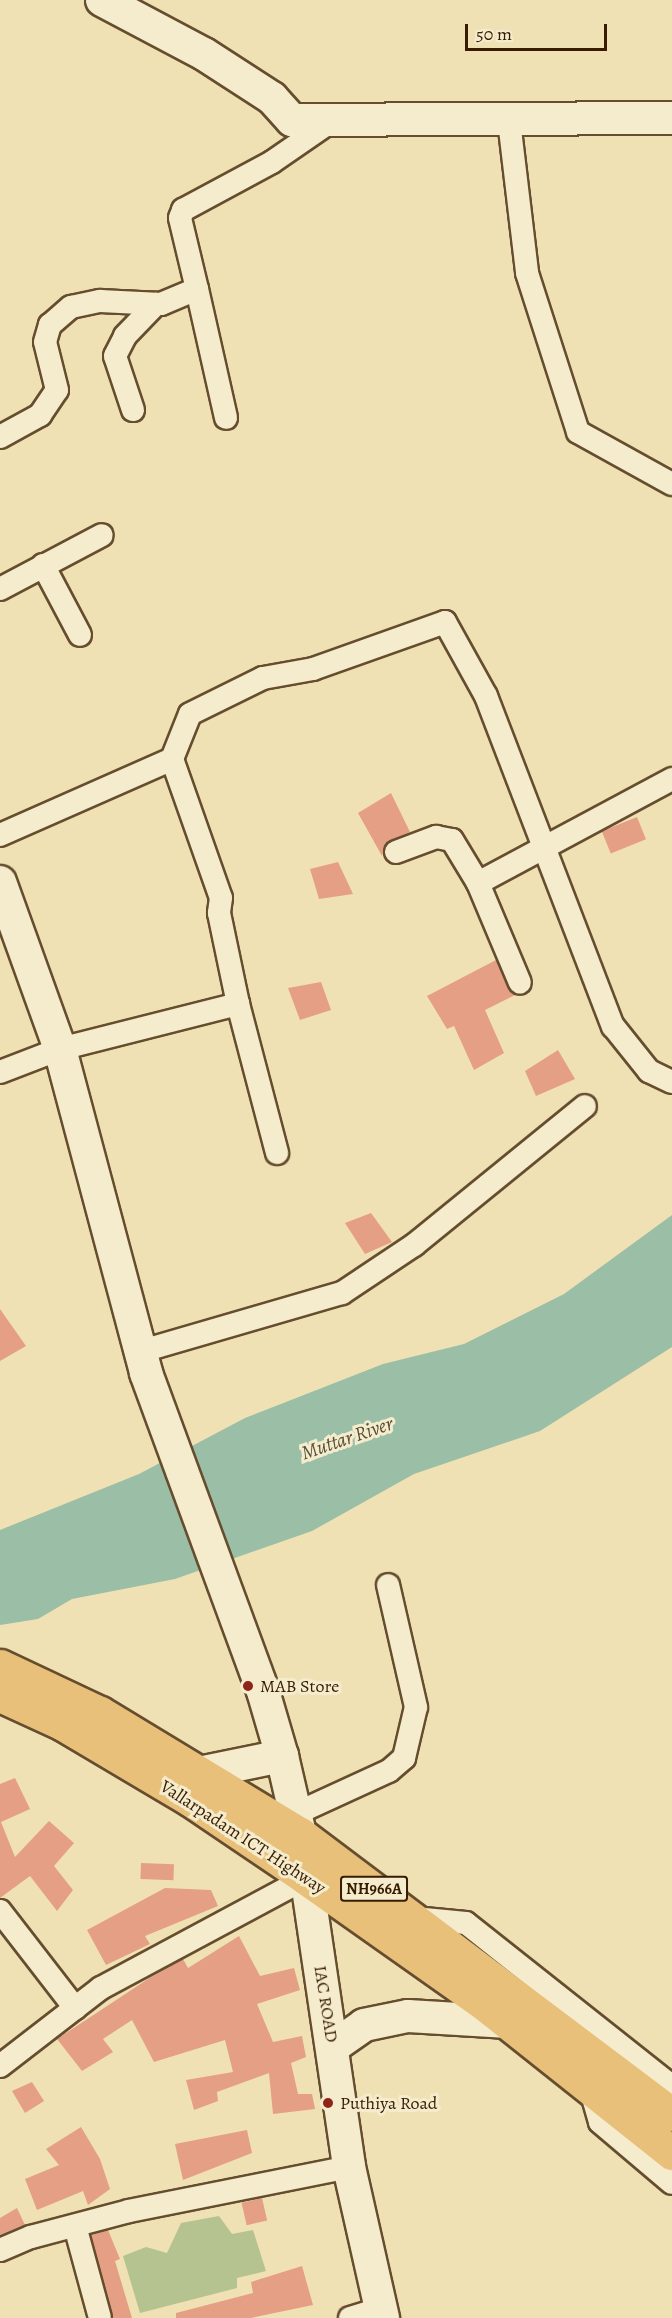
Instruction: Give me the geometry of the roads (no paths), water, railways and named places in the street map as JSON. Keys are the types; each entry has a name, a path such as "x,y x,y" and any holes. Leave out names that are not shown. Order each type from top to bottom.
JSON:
{"highway":[{"name":"Vallarpadam ICT Highway","path":"0,1666 306,1878 508,2022 672,2153"},
{"name":"Vallarpadam ICT Highway","path":"0,1695 49,1701 199,1773 297,1824 412,1918 672,2115"}],"main road":[{"path":"102,0 204,54 272,98 292,120 327,124 430,117 509,121 672,118"},
{"name":"IAC ROAD","path":"0,882 60,1049 144,1362 263,1691 282,1756 306,1878 349,2167 382,2313"},
{"path":"199,1773 282,1756"},
{"path":"333,2048 364,2025 408,2016 508,2022"}],"street":[{"path":"509,121 527,273 578,432 672,484"},
{"path":"226,418 180,218 183,210 272,162 327,124"},
{"path":"0,437 40,416 57,390 45,342 50,326 71,307 100,301 156,304 197,289"},
{"path":"134,410 115,356 125,336 156,304"},
{"path":"0,589 102,535"},
{"path":"43,565 80,635"},
{"path":"277,1153 238,1004 219,913 221,898 172,759 190,714 263,678 313,669 445,622 486,696 546,843 613,1026 649,1071 672,1082"},
{"path":"0,835 172,759"},
{"path":"478,884 546,843 672,779"},
{"path":"396,852 447,836 478,884 520,983"},
{"path":"0,1072 60,1049 238,1004"},
{"path":"144,1362 342,1293 414,1245 585,1106"},
{"path":"297,1824 389,1771 404,1758 416,1707 388,1586"},
{"path":"0,2066 75,2008 141,1965 306,1878"},
{"path":"0,1911 75,2008"},
{"path":"412,1918 466,1923 672,2086"},
{"path":"590,2087 600,2122 672,2183"},
{"path":"0,2250 75,2226 349,2167"},
{"path":"75,2226 100,2318"},
{"path":"350,2318 382,2313"}],"water":[{"name":"Muttar River","path":"672,1215 672,1347 540,1431 414,1474 312,1531 175,1579 72,1599 38,1619 0,1625 0,1530 139,1474 245,1418 383,1364 464,1344 564,1294"}],"place":[{"name":"MAB Store","path":"248,1686"},
{"name":"Puthiya Road","path":"328,2103"}]}
